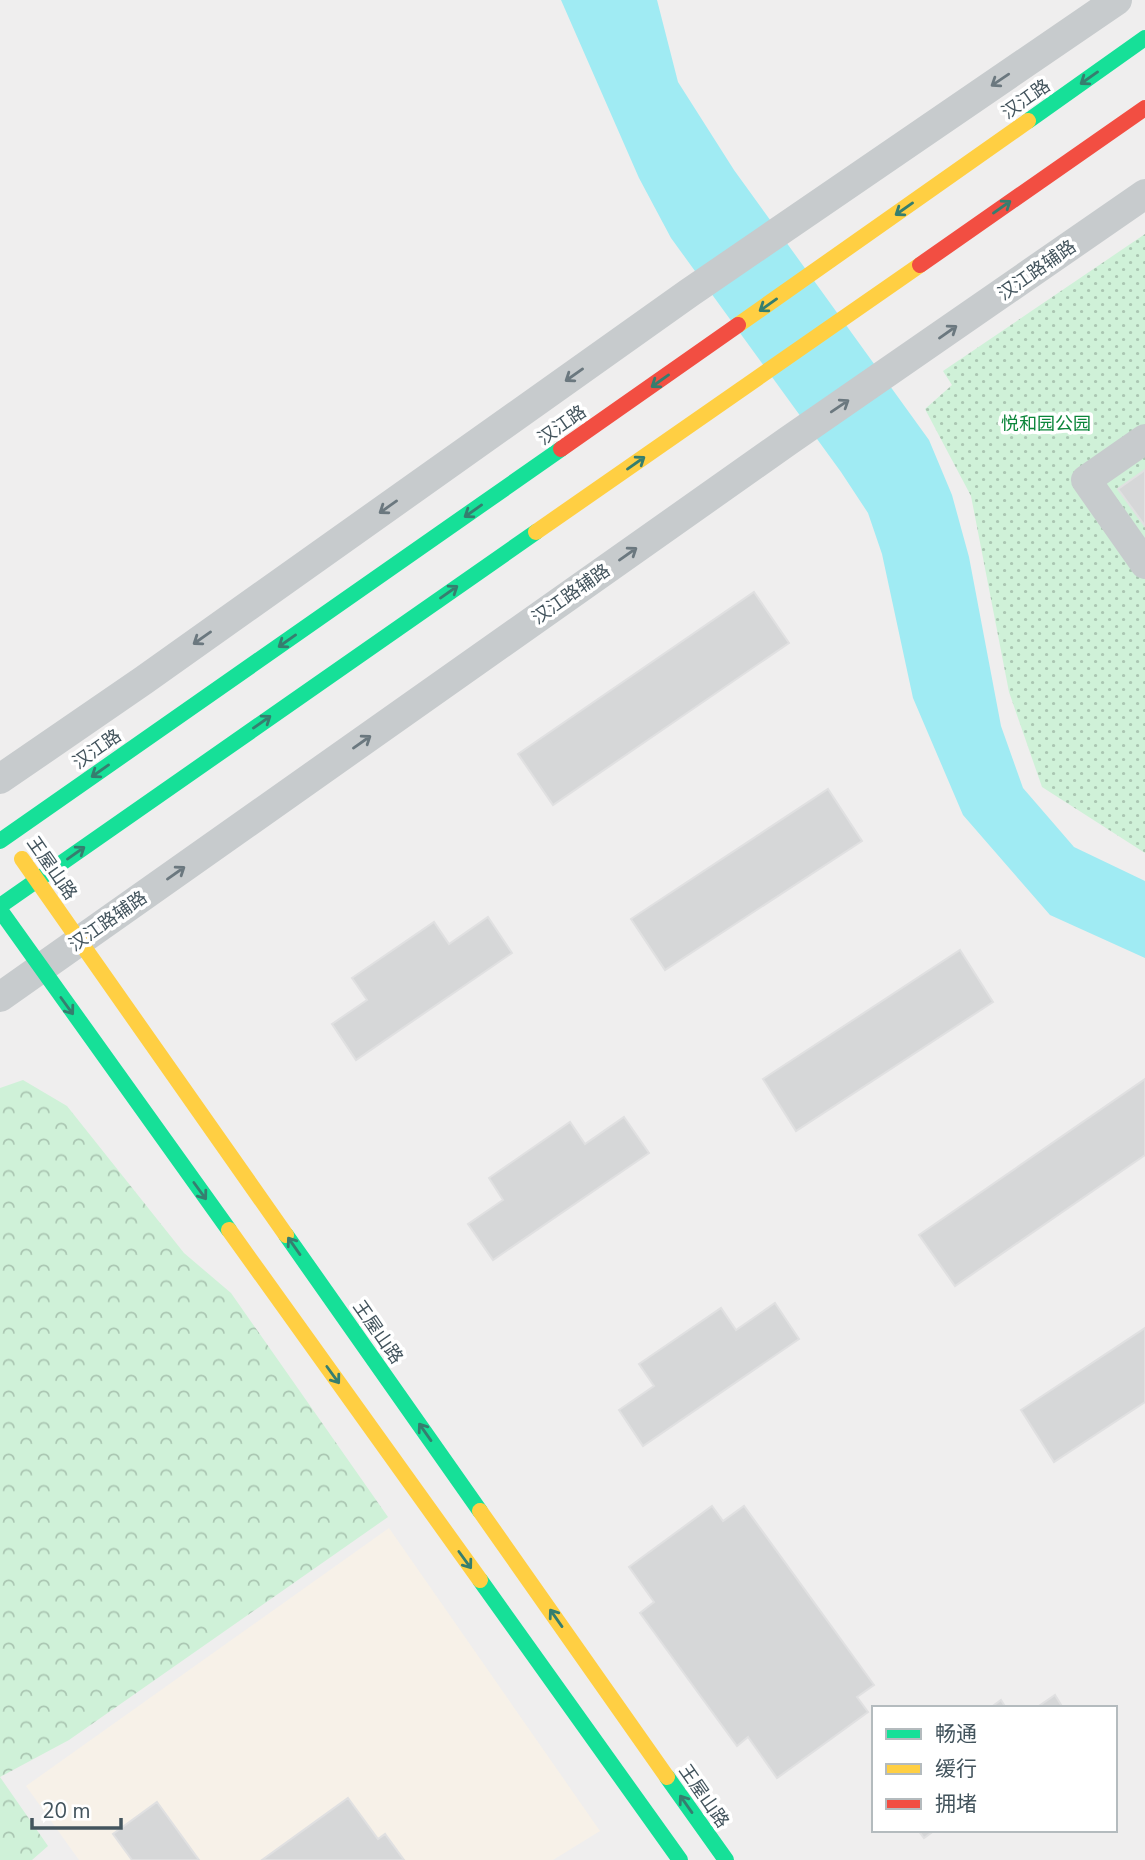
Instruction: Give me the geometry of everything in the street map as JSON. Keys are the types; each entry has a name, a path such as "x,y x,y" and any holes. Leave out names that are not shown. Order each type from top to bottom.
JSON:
{"street":[{"path":"0,779 144,680 689,293 1116,0"},
{"name":"汉江路","path":"2,834 716,342 1145,38"},
{"path":"680,1860 40,968 0,908 313,686 1145,108"},
{"name":"汉江路辅路","path":"0,996 788,441 1145,194"},
{"path":"1145,439 1086,480 1145,564"},
{"name":"王屋山路","path":"2,834 726,1860"}],"shaded area":[{"path":"389,1528 600,1831 553,1860 79,1860 26,1786"}],"green space":[{"name":"悦和园公园","path":"1145,234 1145,853 1042,787 1009,692 971,496 925,409 952,385 943,371"},
{"path":"23,1080 67,1106 184,1253 231,1293 388,1517 69,1740 0,1777 0,1088"},
{"path":"0,1777 48,1846 32,1860 0,1860"}],"water":[{"path":"561,0 657,0 678,82 734,170 929,440 952,495 969,557 1001,726 1023,788 1074,847 1145,881 1145,958 1050,915 963,815 913,698 882,554 868,513 671,238 639,178"}],"building":[{"path":"1145,470 1145,526 1118,489"},
{"path":"754,592 789,643 553,805 518,754"},
{"path":"828,789 862,841 665,970 631,919"},
{"path":"488,917 512,953 356,1060 332,1024 367,1000 352,978 434,922 449,944"},
{"path":"960,950 993,1002 796,1131 763,1079"},
{"path":"1145,1079 1145,1155 955,1286 919,1235"},
{"path":"624,1117 649,1153 493,1260 468,1224 503,1200 489,1178 570,1122 585,1144"},
{"path":"775,1303 799,1339 643,1446 619,1410 654,1386 639,1364 721,1308 736,1330"},
{"path":"1145,1328 1145,1402 1054,1462 1021,1410"},
{"path":"712,1506 723,1521 744,1506 874,1685 857,1697 868,1712 777,1778 748,1737 737,1746 640,1613 654,1602 629,1567"},
{"path":"1055,1695 1062,1706 1039,1706"},
{"path":"1001,1700 1005,1706 993,1706"},
{"path":"348,1798 378,1839 385,1834 404,1860 262,1860"},
{"path":"157,1802 199,1860 132,1860 113,1834"},
{"path":"920,1832 932,1832 924,1838"}],"traffic: fast":[{"path":"1028,121 1145,38"},
{"path":"0,841 561,449"},
{"path":"0,906 536,532"},
{"path":"0,910 229,1230"},
{"path":"286,1235 480,1511"},
{"path":"480,1580 680,1860"},
{"path":"667,1777 726,1860"}],"traffic: slow":[{"path":"738,325 1028,121"},
{"path":"536,532 920,265"},
{"path":"22,859 286,1235"},
{"path":"229,1230 480,1580"},
{"path":"480,1511 667,1777"}],"traffic: jam":[{"path":"920,265 1145,108"},
{"path":"561,449 738,325"}]}
